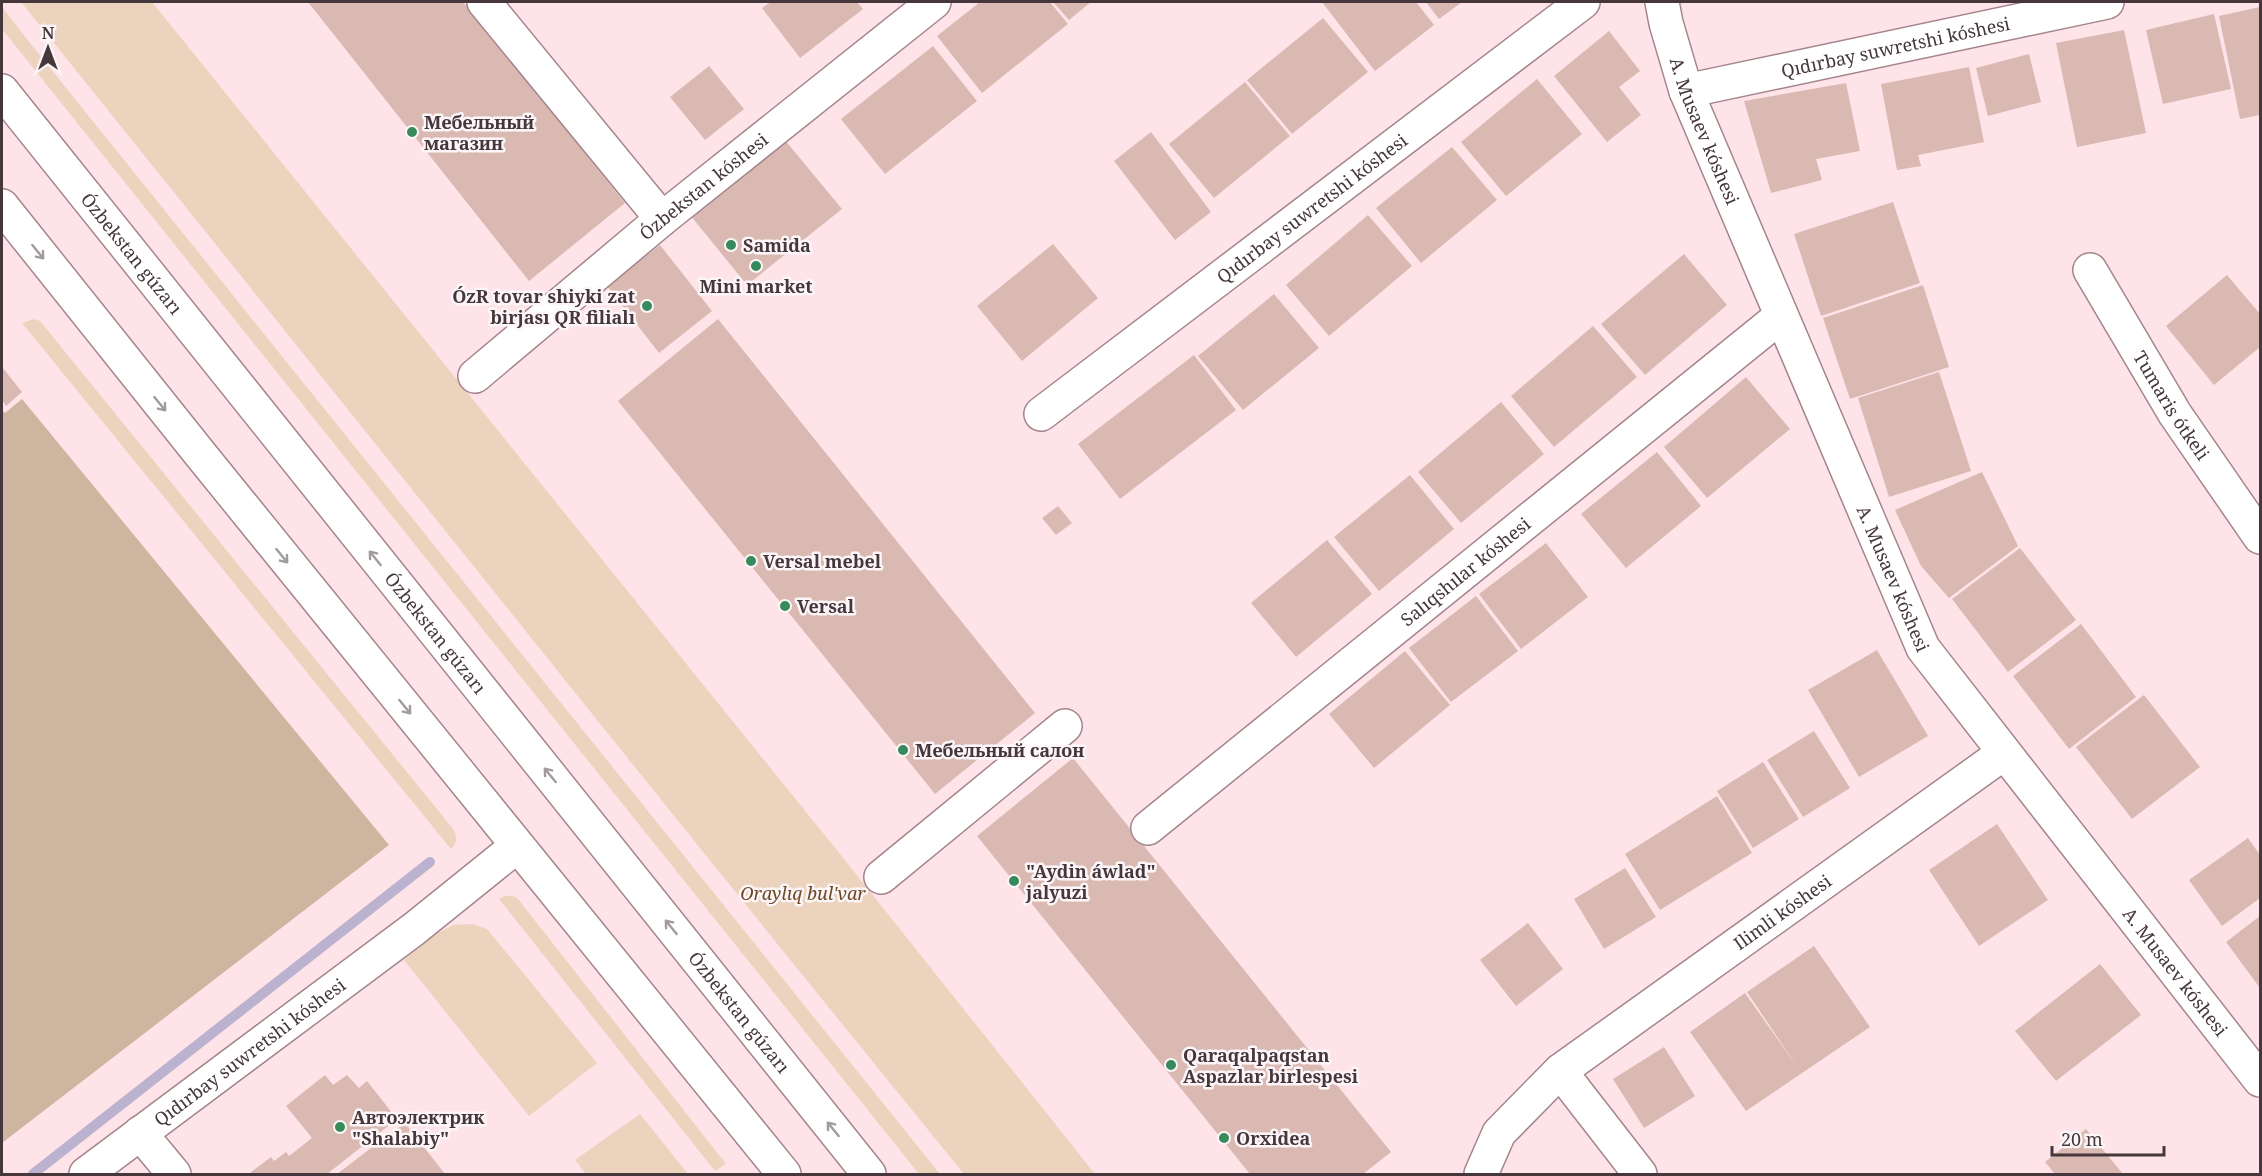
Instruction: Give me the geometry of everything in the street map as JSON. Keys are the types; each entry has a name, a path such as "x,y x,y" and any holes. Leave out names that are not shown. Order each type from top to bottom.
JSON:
{"street":[{"path":"484,2 662,219"},
{"name":"Ózbekstan kóshesi","path":"476,376 662,219 934,2"},
{"name":"Qıdırbay suwretshi kóshesi","path":"1041,414 1583,2"},
{"name":"A. Musaev kóshesi","path":"1662,2 1686,91 1923,648 2260,1080"},
{"name":"Qıdırbay suwretshi kóshesi","path":"1686,91 2107,2"},
{"name":"Ózbekstan gúzarı","path":"2,91 869,1174"},
{"path":"2,206 784,1174"},
{"name":"Tumaris ótkeli","path":"2090,270 2175,414 2260,537"},
{"name":"Salıqshılar kóshesi","path":"1148,828 1781,316"},
{"path":"881,877 1065,726"},
{"name":"Ilimli kóshesi","path":"1481,1174 1499,1133 1560,1071 2004,753"},
{"name":"Qıdırbay suwretshi kóshesi","path":"86,1174 414,929 518,846"},
{"path":"1560,1071 1640,1174"},
{"path":"140,1133 174,1174"}],"green space":[{"name":"Oraylıq bul'var","path":"21,2 152,2 844,859 1095,1174 964,1174"},
{"path":"2,7 940,1174 919,1174 2,29"},
{"path":"34,319 40,321 454,830 456,841 451,849 22,323"},
{"path":"505,896 518,899 726,1164 715,1171 499,899"},
{"path":"472,924 487,929 597,1063 529,1116 404,960 436,934 453,925"},
{"path":"640,1114 688,1174 586,1174 575,1160"}],"shaded area":[{"path":"22,399 389,845 2,1143 2,410 5,413"}],"building":[{"path":"308,2 463,2 625,203 529,281"},
{"path":"771,2 857,2 863,9 800,58 762,8"},
{"path":"980,2 1050,2 1068,24 982,93 937,36"},
{"path":"1053,2 1091,2 1069,20"},
{"path":"1322,2 1416,2 1434,25 1375,71"},
{"path":"1426,2 1462,2 1439,19"},
{"path":"2260,7 2260,115 2240,119 2219,16"},
{"path":"2214,14 2231,89 2163,104 2146,30"},
{"path":"1323,18 1368,72 1292,134 1247,80"},
{"path":"2124,30 2146,133 2077,147 2056,43"},
{"path":"1609,31 1640,71 1619,87 1641,115 1607,142 1554,76"},
{"path":"933,46 977,101 885,174 841,119"},
{"path":"2029,54 2041,102 1988,116 1976,68"},
{"path":"709,66 744,109 705,140 670,97"},
{"path":"1969,67 1984,142 1918,155 1921,166 1897,170 1881,84"},
{"path":"1537,79 1582,134 1506,196 1461,142"},
{"path":"1245,82 1290,136 1214,198 1169,144"},
{"path":"1846,83 1860,151 1816,159 1822,180 1771,193 1744,101"},
{"path":"1151,132 1211,212 1175,240 1114,161"},
{"path":"784,139 842,209 747,285 690,215"},
{"path":"1452,147 1497,200 1421,263 1376,208"},
{"path":"1893,202 1920,283 1821,316 1794,234"},
{"path":"1368,215 1412,266 1329,336 1286,285"},
{"path":"1053,244 1098,298 1022,361 977,306"},
{"path":"660,245 712,311 659,353 607,286"},
{"path":"1684,254 1727,305 1645,375 1601,324"},
{"path":"2227,275 2260,314 2260,347 2214,385 2166,326"},
{"path":"1923,285 1949,367 1850,399 1823,318"},
{"path":"1274,294 1319,348 1243,410 1198,356"},
{"path":"718,319 1035,713 935,794 618,401"},
{"path":"1593,326 1637,377 1554,447 1511,396"},
{"path":"1194,355 1236,410 1120,499 1078,444"},
{"path":"2,367 22,392 6,406 2,400"},
{"path":"1939,372 1971,471 1889,497 1858,398"},
{"path":"1746,377 1790,429 1707,498 1664,447"},
{"path":"1501,402 1544,454 1461,523 1418,472"},
{"path":"1657,452 1701,506 1626,568 1581,514"},
{"path":"1982,472 2018,546 1949,598 1921,566 1895,510"},
{"path":"1410,475 1454,529 1379,591 1334,537"},
{"path":"1058,506 1072,523 1056,535 1042,518"},
{"path":"1327,540 1372,594 1296,657 1251,603"},
{"path":"1546,543 1588,597 1521,649 1479,594"},
{"path":"2020,548 2076,620 2008,672 1952,599"},
{"path":"1476,596 1518,651 1451,702 1409,648"},
{"path":"2081,624 2136,697 2069,749 2013,676"},
{"path":"1877,650 1928,736 1859,777 1808,690"},
{"path":"1405,651 1450,705 1374,768 1329,714"},
{"path":"2144,695 2200,767 2132,819 2076,747"},
{"path":"1814,731 1850,788 1803,817 1767,760"},
{"path":"1073,758 1391,1152 1363,1174 1250,1174 977,836"},
{"path":"1763,762 1799,819 1753,848 1717,791"},
{"path":"1717,796 1752,853 1660,910 1625,854"},
{"path":"1997,824 2048,900 1979,946 1929,870"},
{"path":"2248,838 2260,855 2260,898 2222,926 2189,880"},
{"path":"1625,868 1656,917 1604,949 1574,899"},
{"path":"2260,916 2260,988 2226,942"},
{"path":"1528,923 1563,969 1516,1006 1480,960"},
{"path":"1814,946 1870,1027 1746,1111 1690,1032 1745,993 1798,1068 1747,992"},
{"path":"2100,964 2141,1015 2056,1081 2015,1031"},
{"path":"1664,1047 1695,1096 1644,1128 1613,1079"},
{"path":"325,1075 333,1085 347,1075 359,1088 367,1081 397,1119 327,1174 253,1174 251,1172 271,1157 274,1161 286,1152 289,1156 312,1138 286,1106"},
{"path":"405,1123 445,1174 337,1174 375,1145"},
{"path":"2086,1129 2123,1174 2055,1174 2045,1162"}],"waterway":[{"path":"33,1174 430,862"}],"place":[{"name":"Мебельный магазин","path":"412,132"},
{"name":"Samida","path":"731,245"},
{"name":"Mini market","path":"756,266"},
{"name":"ÓzR tovar shiyki zat birjası QR filialı","path":"647,306"},
{"name":"Versal mebel","path":"751,561"},
{"name":"Versal","path":"785,606"},
{"name":"Мебельный салон","path":"903,750"},
{"name":"\"Aydin áwlad\" jalyuzi","path":"1014,881"},
{"name":"Qaraqalpaqstan Aspazlar birlespesi","path":"1171,1065"},
{"name":"Автоэлектрик \"Shalabiy\"","path":"340,1127"},
{"name":"Orxidea","path":"1224,1138"}]}
